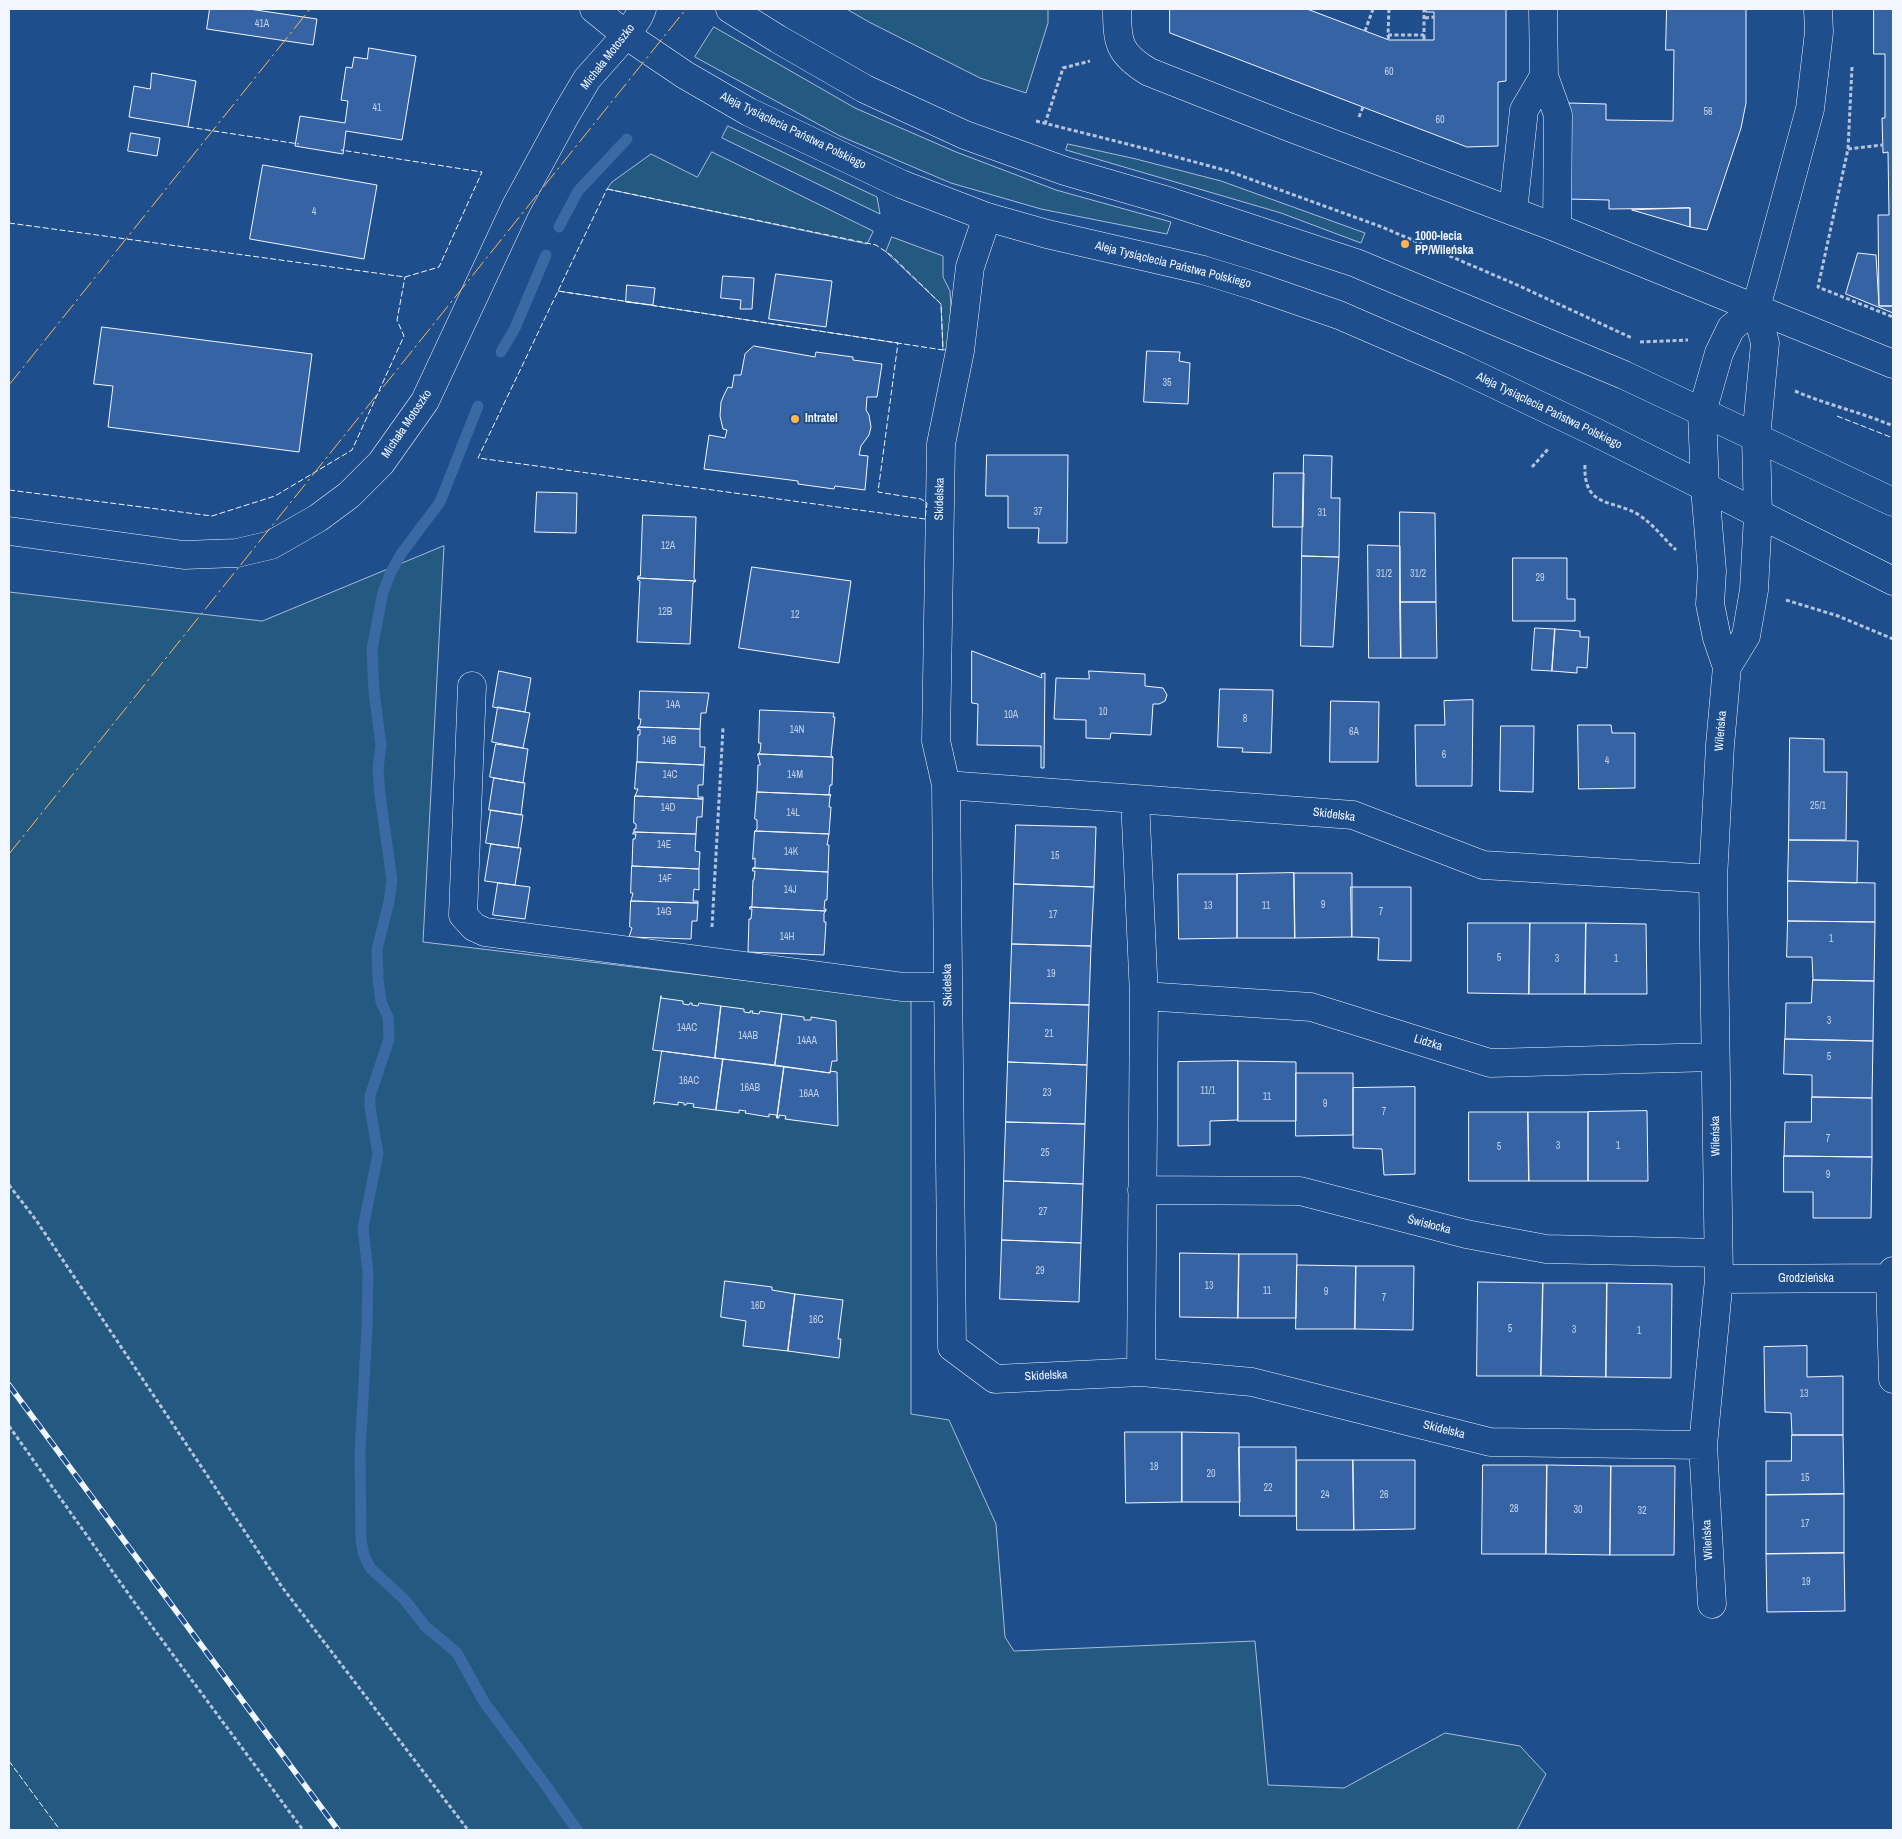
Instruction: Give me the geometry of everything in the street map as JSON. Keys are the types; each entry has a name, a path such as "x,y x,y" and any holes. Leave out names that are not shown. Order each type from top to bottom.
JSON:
{"street":[{"name":"Aleja Tysiąclecia Państwa Polskiego","path":"594,9 626,35 684,74 749,112 901,184 987,217 1047,234 1203,270 1339,315 1467,371 1593,431 1893,581"},
{"name":"Michała Motoszko","path":"9,531 184,556 237,553 271,544 318,518 349,495 381,463 425,401 516,206 587,80 626,35 642,9"},
{"path":"730,9 865,89 965,135 1065,171 1168,201 1356,263 1624,375 1893,502"},
{"path":"1117,9 1118,38 1124,51 1133,62 1149,72 1286,126 1557,228 1893,364"},
{"path":"1543,9 1544,76 1558,115 1557,228"},
{"path":"1756,308 1810,109 1819,32 1818,9"},
{"path":"1513,211 1524,110 1544,76"},
{"name":"Skidelska","path":"987,217 970,267 960,351 941,444 936,741 946,785 952,1347 995,1378 1141,1372 1252,1382 1490,1442 1703,1445"},
{"name":"Wileńska","path":"1712,1604 1703,1445 1719,1266 1713,878 1720,746 1727,667 1717,638 1710,604 1712,571 1705,488 1702,412 1719,352 1731,328 1756,308 1765,343 1756,438 1758,515 1754,590 1746,636 1727,667"},
{"path":"472,686 463,915 474,927 486,932 903,987 948,987"},
{"name":"Skidelska","path":"946,785 1353,815 1483,865 1713,878"},
{"path":"1134,799 1144,996 1141,1372"},
{"name":"Lidzka","path":"1144,996 1311,1007 1490,1063 1715,1058"},
{"name":"Świsłocka","path":"1142,1190 1300,1191 1466,1234 1546,1249 1719,1266"},
{"name":"Grodzieńska","path":"1719,1266 1892,1276"},
{"path":"1892,1276 1893,1379"}],"path":[{"path":"1365,31 1373,9"},
{"path":"1389,9 1389,40"},
{"path":"1424,9 1424,40"},
{"path":"1424,18 1434,17"},
{"path":"1388,35 1424,35"},
{"path":"1045,124 1063,68 1124,51"},
{"path":"1852,66 1848,149 1818,287 1893,318"},
{"path":"1360,116 1363,107"},
{"path":"1848,149 1883,145"},
{"path":"1793,390 1815,400 1863,414 1893,426"},
{"path":"1532,467 1550,448"},
{"path":"711,962 723,728"},
{"path":"9,1185 36,1220 282,1586 468,1830"},
{"path":"9,1426 142,1613 303,1830"}],"shaded area":[{"path":"847,9 1048,9 1048,23 1026,93 980,78"},
{"path":"714,27 855,108 956,152 1056,190 1171,222 1167,234 1041,209 951,183 840,136 695,57"},
{"path":"728,126 877,197 880,214 722,138"},
{"path":"1068,144 1221,181 1365,233 1361,243 1281,213 1066,150"},
{"path":"712,152 873,231 867,244 607,189 612,182 651,154 697,177"},
{"path":"892,237 943,256 943,277 950,291 949,349 943,350 941,304 886,252"},
{"path":"444,546 423,942 911,1000 911,1414 949,1420 996,1524 1005,1637 1014,1651 1255,1641 1268,1785 1344,1788 1445,1733 1520,1746 1546,1774 1517,1830 9,1830 9,592 262,621"}],"building":[{"path":"210,9 249,9 317,19 313,45 207,29"},
{"path":"1170,9 1307,9 1389,40 1434,40 1434,12 1426,12 1426,9 1506,9 1506,81 1498,82 1498,146 1467,147 1170,33"},
{"path":"1667,9 1746,9 1746,103 1741,128 1707,230 1690,227 1690,208 1609,209 1609,200 1567,199 1569,103 1606,104 1606,120 1673,121 1674,50 1666,50"},
{"path":"1874,9 1893,9 1893,306 1879,306 1878,215 1889,215 1888,152 1883,153 1882,118 1885,118 1885,54 1874,54"},
{"path":"369,48 416,56 402,140 346,131 343,154 295,146 300,116 345,123 348,101 341,100 346,67 352,68 354,57 367,59"},
{"path":"152,73 196,81 188,127 129,117 134,86 150,89"},
{"path":"131,133 160,138 157,156 128,151"},
{"path":"263,165 377,185 364,259 250,239"},
{"path":"1690,208 1690,227 1632,210"},
{"path":"1858,253 1876,255 1879,306 1893,306 1893,313 1846,294"},
{"path":"776,274 832,281 826,327 769,319"},
{"path":"723,276 754,278 752,309 740,309 741,300 721,298"},
{"path":"627,285 655,288 653,305 626,302"},
{"path":"102,327 312,354 299,452 108,427 113,386 94,384"},
{"name":"Intratel","path":"754,346 815,357 816,352 853,357 853,360 882,364 877,397 867,397 866,410 871,427 869,435 861,446 859,455 868,456 865,490 835,486 834,489 798,484 798,481 704,469 709,435 725,438 727,430 723,429 720,416 721,402 728,387 732,388 734,375 741,375 745,354"},
{"path":"1147,351 1180,352 1179,361 1190,363 1188,404 1144,402"},
{"path":"987,455 1068,455 1067,543 1038,543 1039,528 1008,528 1008,496 986,496"},
{"path":"1304,455 1332,456 1331,498 1340,498 1339,557 1302,556"},
{"path":"1274,473 1304,473 1303,527 1273,527"},
{"path":"537,492 577,493 576,533 535,532"},
{"path":"1400,512 1435,513 1436,602 1400,602"},
{"path":"643,515 696,517 694,578 696,581 638,578 640,576"},
{"path":"1368,545 1400,546 1401,658 1369,658"},
{"path":"1302,556 1339,557 1333,647 1301,646"},
{"path":"1513,558 1567,558 1567,599 1575,599 1575,621 1513,621"},
{"path":"752,567 851,581 839,663 739,648"},
{"path":"638,578 696,581 693,583 690,644 637,642 640,581"},
{"path":"1400,602 1436,602 1437,658 1401,658"},
{"path":"1535,628 1555,629 1552,671 1532,670"},
{"path":"1555,629 1580,631 1580,637 1589,637 1587,668 1577,667 1577,673 1552,671"},
{"path":"972,651 1042,678 1041,674 1045,673 1044,768 1041,768 1041,746 977,745 978,704 972,703"},
{"path":"499,671 531,678 525,712 493,707"},
{"path":"1089,671 1145,674 1145,686 1163,688 1167,695 1165,701 1153,704 1151,735 1111,733 1110,739 1086,738 1086,720 1054,719 1056,678 1089,679"},
{"path":"1220,689 1273,690 1271,753 1242,752 1243,748 1218,747"},
{"path":"640,691 709,693 706,713 701,713 700,729 638,727 641,719 639,719"},
{"path":"1473,700 1472,786 1416,786 1415,725 1445,725 1444,701"},
{"path":"1331,701 1379,702 1378,762 1330,762"},
{"path":"498,707 530,713 523,748 492,742"},
{"path":"760,710 834,713 831,755 833,757 758,754 761,743 759,743"},
{"path":"1578,725 1611,725 1612,733 1635,733 1635,788 1579,789"},
{"path":"1501,726 1534,726 1533,792 1500,791"},
{"path":"638,727 700,729 700,747 705,747 704,765 637,762 638,735 640,735"},
{"path":"1790,738 1824,739 1824,772 1847,772 1846,840 1789,840"},
{"path":"496,744 528,749 523,783 490,777"},
{"path":"758,754 833,757 832,785 830,785 829,794 831,795 757,792 758,765 760,765"},
{"path":"637,762 704,765 703,785 698,785 698,797 703,797 703,799 635,796 638,789 635,789"},
{"path":"494,778 525,783 521,815 489,810"},
{"path":"757,792 831,795 829,834 755,831 757,829 757,820 755,819"},
{"path":"635,796 703,799 702,817 697,817 696,834 634,832 634,829 636,829 636,824 634,823"},
{"path":"491,810 523,815 518,848 486,843"},
{"path":"1016,825 1096,827 1094,887 1014,884"},
{"path":"755,831 829,834 827,845 829,845 828,872 753,868 755,868 755,858 753,859"},
{"path":"634,832 696,834 695,851 700,852 699,869 632,866 633,839 635,839 636,834 633,834"},
{"path":"1789,840 1858,841 1857,883 1788,881"},
{"path":"491,844 521,848 515,885 485,881"},
{"path":"632,866 699,869 699,890 694,889 693,901 698,901 698,903 631,901 633,893 631,893"},
{"path":"753,868 828,872 827,900 825,900 824,909 826,911 750,907 752,906 755,871 753,871"},
{"path":"1294,873 1295,938 1237,938 1237,874"},
{"path":"1294,873 1352,873 1352,937 1295,938"},
{"path":"1178,874 1237,874 1237,938 1179,939"},
{"path":"1788,881 1875,883 1875,922 1788,921"},
{"path":"498,883 530,887 525,919 493,915"},
{"path":"1014,884 1094,887 1091,946 1012,944"},
{"path":"1351,887 1411,887 1411,961 1378,960 1379,938 1352,937"},
{"path":"631,901 698,903 697,921 692,921 691,939 629,937 632,928 630,927"},
{"path":"750,907 826,911 824,913 824,922 826,922 824,955 748,952 749,919 751,919 752,909"},
{"path":"1788,921 1875,922 1874,981 1813,980 1812,957 1787,957"},
{"path":"1468,923 1530,923 1529,994 1468,993"},
{"path":"1530,923 1586,923 1585,994 1529,994"},
{"path":"1586,923 1646,924 1647,994 1585,994"},
{"path":"1012,944 1091,946 1089,1005 1010,1003"},
{"path":"1813,980 1874,981 1873,1041 1785,1039 1786,1003 1811,1003"},
{"path":"661,996 661,998 683,1001 683,1004 689,1005 692,1003 692,1005 698,1006 699,1003 721,1006 715,1058 653,1050"},
{"path":"1010,1003 1089,1005 1087,1065 1008,1062"},
{"path":"721,1006 744,1009 744,1012 750,1013 750,1011 753,1011 752,1013 759,1014 760,1011 782,1014 775,1065 715,1058"},
{"path":"782,1014 804,1017 804,1020 811,1020 811,1017 836,1021 837,1061 832,1061 830,1073 775,1065"},
{"path":"1785,1039 1873,1041 1872,1098 1812,1097 1812,1075 1784,1074"},
{"path":"662,1051 723,1059 716,1110 693,1107 694,1104 687,1103 684,1105 684,1103 678,1102 678,1105 656,1102 654,1104"},
{"path":"723,1059 784,1067 777,1118 776,1115 769,1114 769,1117 745,1113 746,1111 739,1110 739,1113 716,1110"},
{"path":"1238,1061 1296,1062 1296,1121 1238,1121"},
{"path":"1238,1061 1238,1120 1210,1121 1210,1145 1178,1146 1178,1062"},
{"path":"1008,1062 1087,1065 1085,1124 1006,1122"},
{"path":"784,1067 830,1073 830,1071 837,1072 838,1126 785,1119 786,1116 779,1115 779,1118 777,1118"},
{"path":"1296,1073 1353,1073 1353,1135 1296,1136"},
{"path":"1415,1087 1415,1174 1384,1175 1382,1149 1353,1148 1353,1088"},
{"path":"1812,1097 1872,1098 1872,1157 1784,1156 1785,1122 1811,1122"},
{"path":"1647,1111 1648,1181 1588,1181 1588,1112"},
{"path":"1469,1112 1528,1112 1529,1181 1469,1181"},
{"path":"1528,1112 1588,1112 1588,1181 1529,1181"},
{"path":"1006,1122 1085,1124 1083,1184 1004,1181"},
{"path":"1784,1156 1872,1157 1871,1218 1813,1218 1813,1192 1784,1192"},
{"path":"1004,1181 1083,1184 1081,1243 1002,1240"},
{"path":"1002,1240 1081,1243 1079,1302 1000,1299"},
{"path":"1180,1253 1239,1254 1238,1318 1180,1317"},
{"path":"1239,1254 1297,1254 1296,1318 1238,1318"},
{"path":"1297,1265 1356,1266 1355,1329 1296,1329"},
{"path":"1356,1266 1414,1266 1413,1330 1355,1329"},
{"path":"725,1281 772,1287 772,1290 795,1294 788,1351 743,1346 746,1321 721,1317"},
{"path":"1478,1282 1543,1283 1541,1376 1477,1376"},
{"path":"1543,1283 1607,1283 1606,1377 1541,1376"},
{"path":"1607,1283 1672,1284 1671,1378 1606,1377"},
{"path":"795,1294 843,1300 838,1339 841,1339 839,1358 788,1351"},
{"path":"1807,1346 1807,1377 1843,1376 1843,1435 1792,1435 1791,1413 1765,1412 1764,1347"},
{"path":"1125,1432 1182,1432 1182,1502 1126,1503"},
{"path":"1182,1432 1239,1433 1240,1502 1182,1502"},
{"path":"1792,1435 1843,1435 1844,1494 1766,1495 1766,1461 1791,1461"},
{"path":"1239,1447 1296,1447 1296,1516 1240,1516"},
{"path":"1297,1460 1353,1460 1354,1530 1297,1530"},
{"path":"1353,1460 1415,1460 1415,1529 1354,1530"},
{"path":"1483,1465 1547,1465 1546,1554 1482,1554"},
{"path":"1547,1465 1611,1466 1610,1555 1546,1554"},
{"path":"1611,1466 1675,1466 1674,1555 1610,1555"},
{"path":"1844,1494 1844,1553 1766,1554 1766,1495"},
{"path":"1844,1553 1845,1611 1767,1612 1766,1554"}],"waterway":[{"path":"559,227 578,191 627,139"},
{"path":"501,352 515,328 546,255"},
{"path":"478,406 440,502 401,554 391,572 383,592 372,649 374,692 381,745 378,769 380,795 392,880 389,902 377,949 381,1002 388,1017 389,1039 370,1096 370,1107 378,1154 363,1228 368,1272 360,1452 361,1541 364,1555 370,1568 404,1599 425,1626 457,1653 484,1702 577,1830"}],"railway":[{"path":"9,1385 338,1830"}],"fence":[{"path":"188,127 299,144"},
{"path":"9,223 405,277 439,267 482,172 341,150"},
{"path":"607,189 876,245 892,256 941,304 943,350 558,291 607,189"},
{"path":"9,490 212,516 275,496 352,450 404,336 397,320 405,277"},
{"path":"558,291 898,343 878,492 921,499 927,503 925,519 478,458 558,291"},
{"path":"1837,416 1893,438"},
{"path":"9,1761 60,1830"}],"power":[{"path":"9,385 310,9"},
{"path":"9,854 686,9"}],"place":[{"name":"1000-lecia PP/Wileńska","path":"1405,244"},
{"name":"Intratel","path":"795,419"}]}
